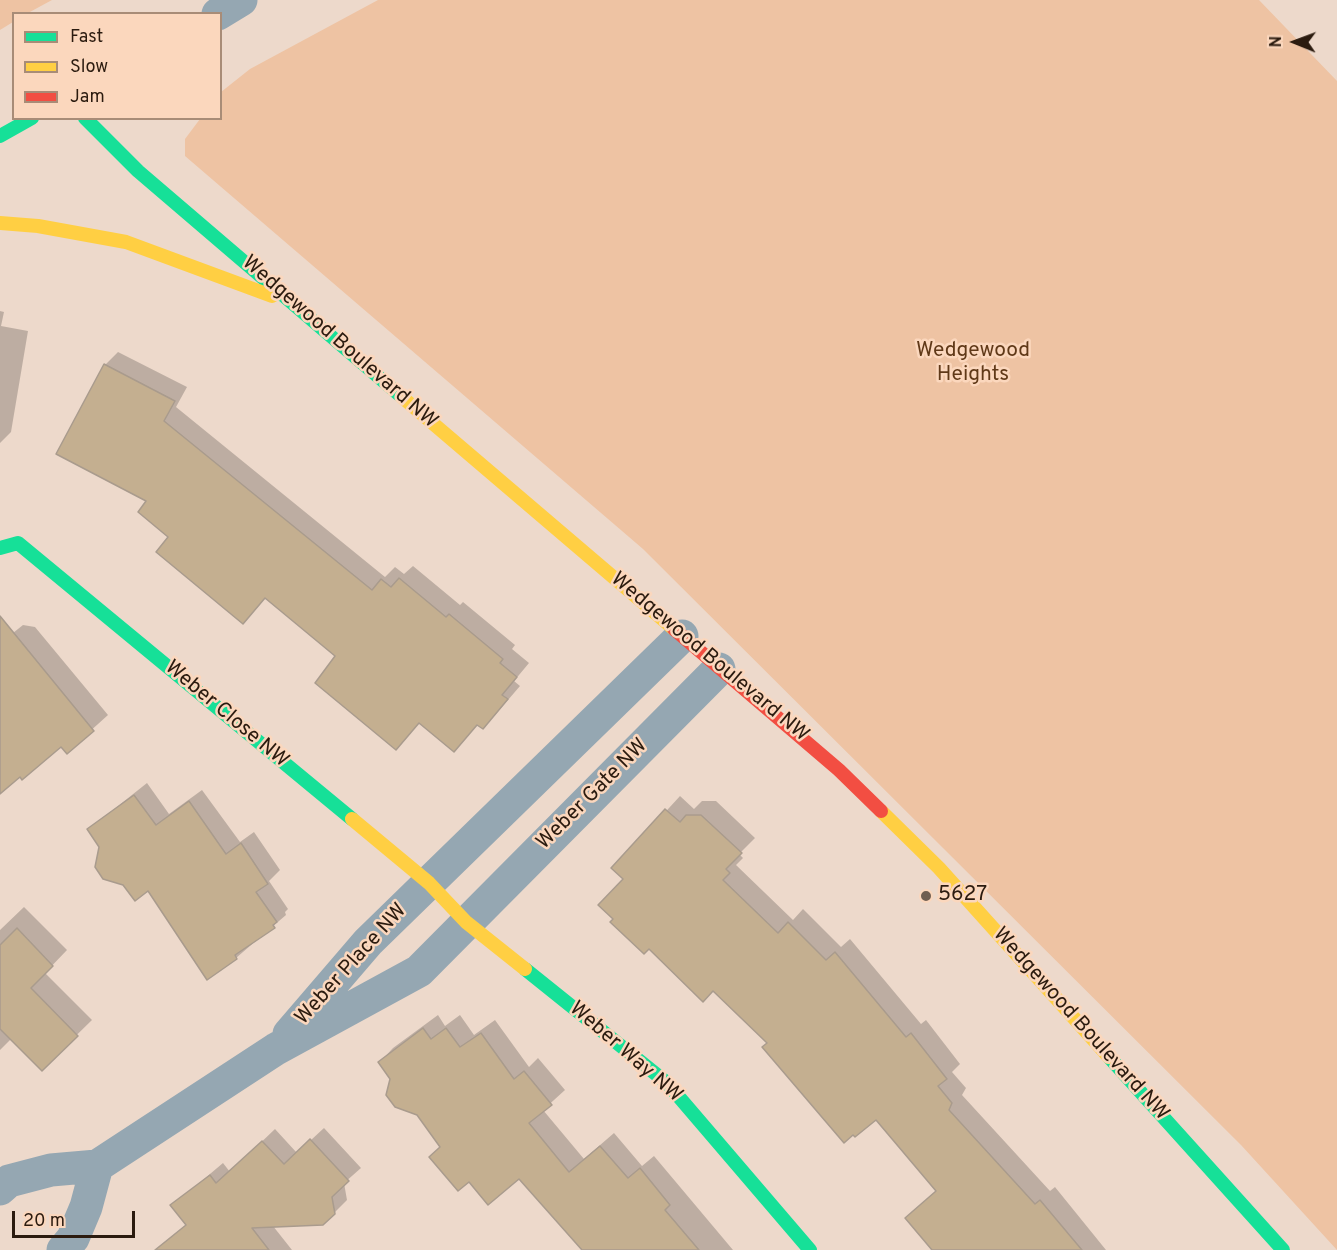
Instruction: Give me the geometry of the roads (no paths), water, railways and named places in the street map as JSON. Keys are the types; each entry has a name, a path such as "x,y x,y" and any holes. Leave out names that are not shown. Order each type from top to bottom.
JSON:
{"street":[{"path":"221,12 241,0"},
{"path":"0,136 28,120"},
{"name":"Wedgewood Boulevard NW","path":"87,120 138,171 839,770 939,868 1283,1250"},
{"path":"0,223 48,228 126,242 292,304"},
{"name":"Weber Close NW","path":"0,548 18,543 447,902"},
{"path":"447,902 682,636"},
{"name":"Weber Gate NW","path":"447,902 719,669"},
{"name":"Weber Place NW","path":"276,1049 368,942 447,902"},
{"name":"Weber Place NW","path":"0,1189 9,1181 51,1170 97,1166 276,1049 419,971 447,902"},
{"name":"Weber Way NW","path":"447,902 667,1083 810,1250"},
{"path":"63,1250 73,1238 86,1207 97,1166"}],"place":[{"name":"5627","path":"926,896"}],"park label":[{"name":"Wedgewood Heights","path":"973,364"}]}
